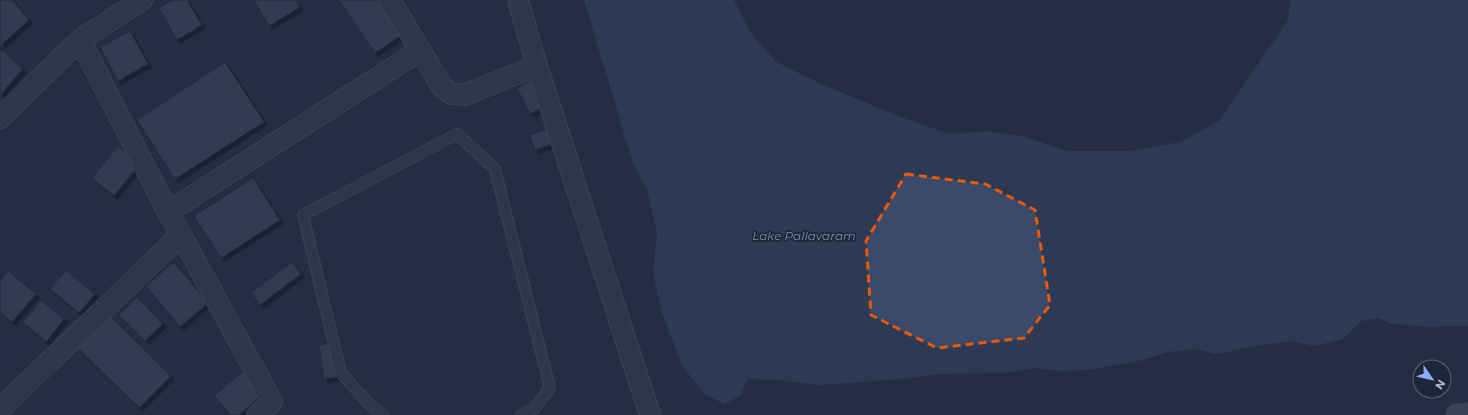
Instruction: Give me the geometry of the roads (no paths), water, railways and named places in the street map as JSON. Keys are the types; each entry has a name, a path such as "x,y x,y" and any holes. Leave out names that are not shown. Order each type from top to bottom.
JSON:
{"main road":[{"path":"1457,415 1468,414"}],"street":[{"path":"0,118 80,40 142,0"},
{"path":"390,0 443,88 452,94 464,95 537,66"},
{"path":"518,0 537,66 650,415"},
{"path":"80,40 168,212 272,402 257,415"},
{"path":"168,212 421,50"},
{"path":"0,409 181,235"}],"lane":[{"path":"383,415 370,405 341,373 303,215 457,134 495,169 550,388 534,409 521,415"}],"water":[{"name":"Lake Pallavaram","path":"584,0 734,0 750,32 776,62 819,83 898,116 949,134 986,131 1025,137 1067,151 1131,151 1180,142 1219,121 1287,22 1291,0 1468,0 1468,326 1429,327 1391,324 1379,318 1361,321 1343,339 1314,346 1292,341 1255,346 1217,354 1195,349 1168,352 1143,360 1095,369 1062,371 1034,368 1004,373 939,374 903,379 819,385 776,380 748,379 740,396 724,404 703,393 682,365 661,310 653,272 657,233 647,189 634,166"}]}
